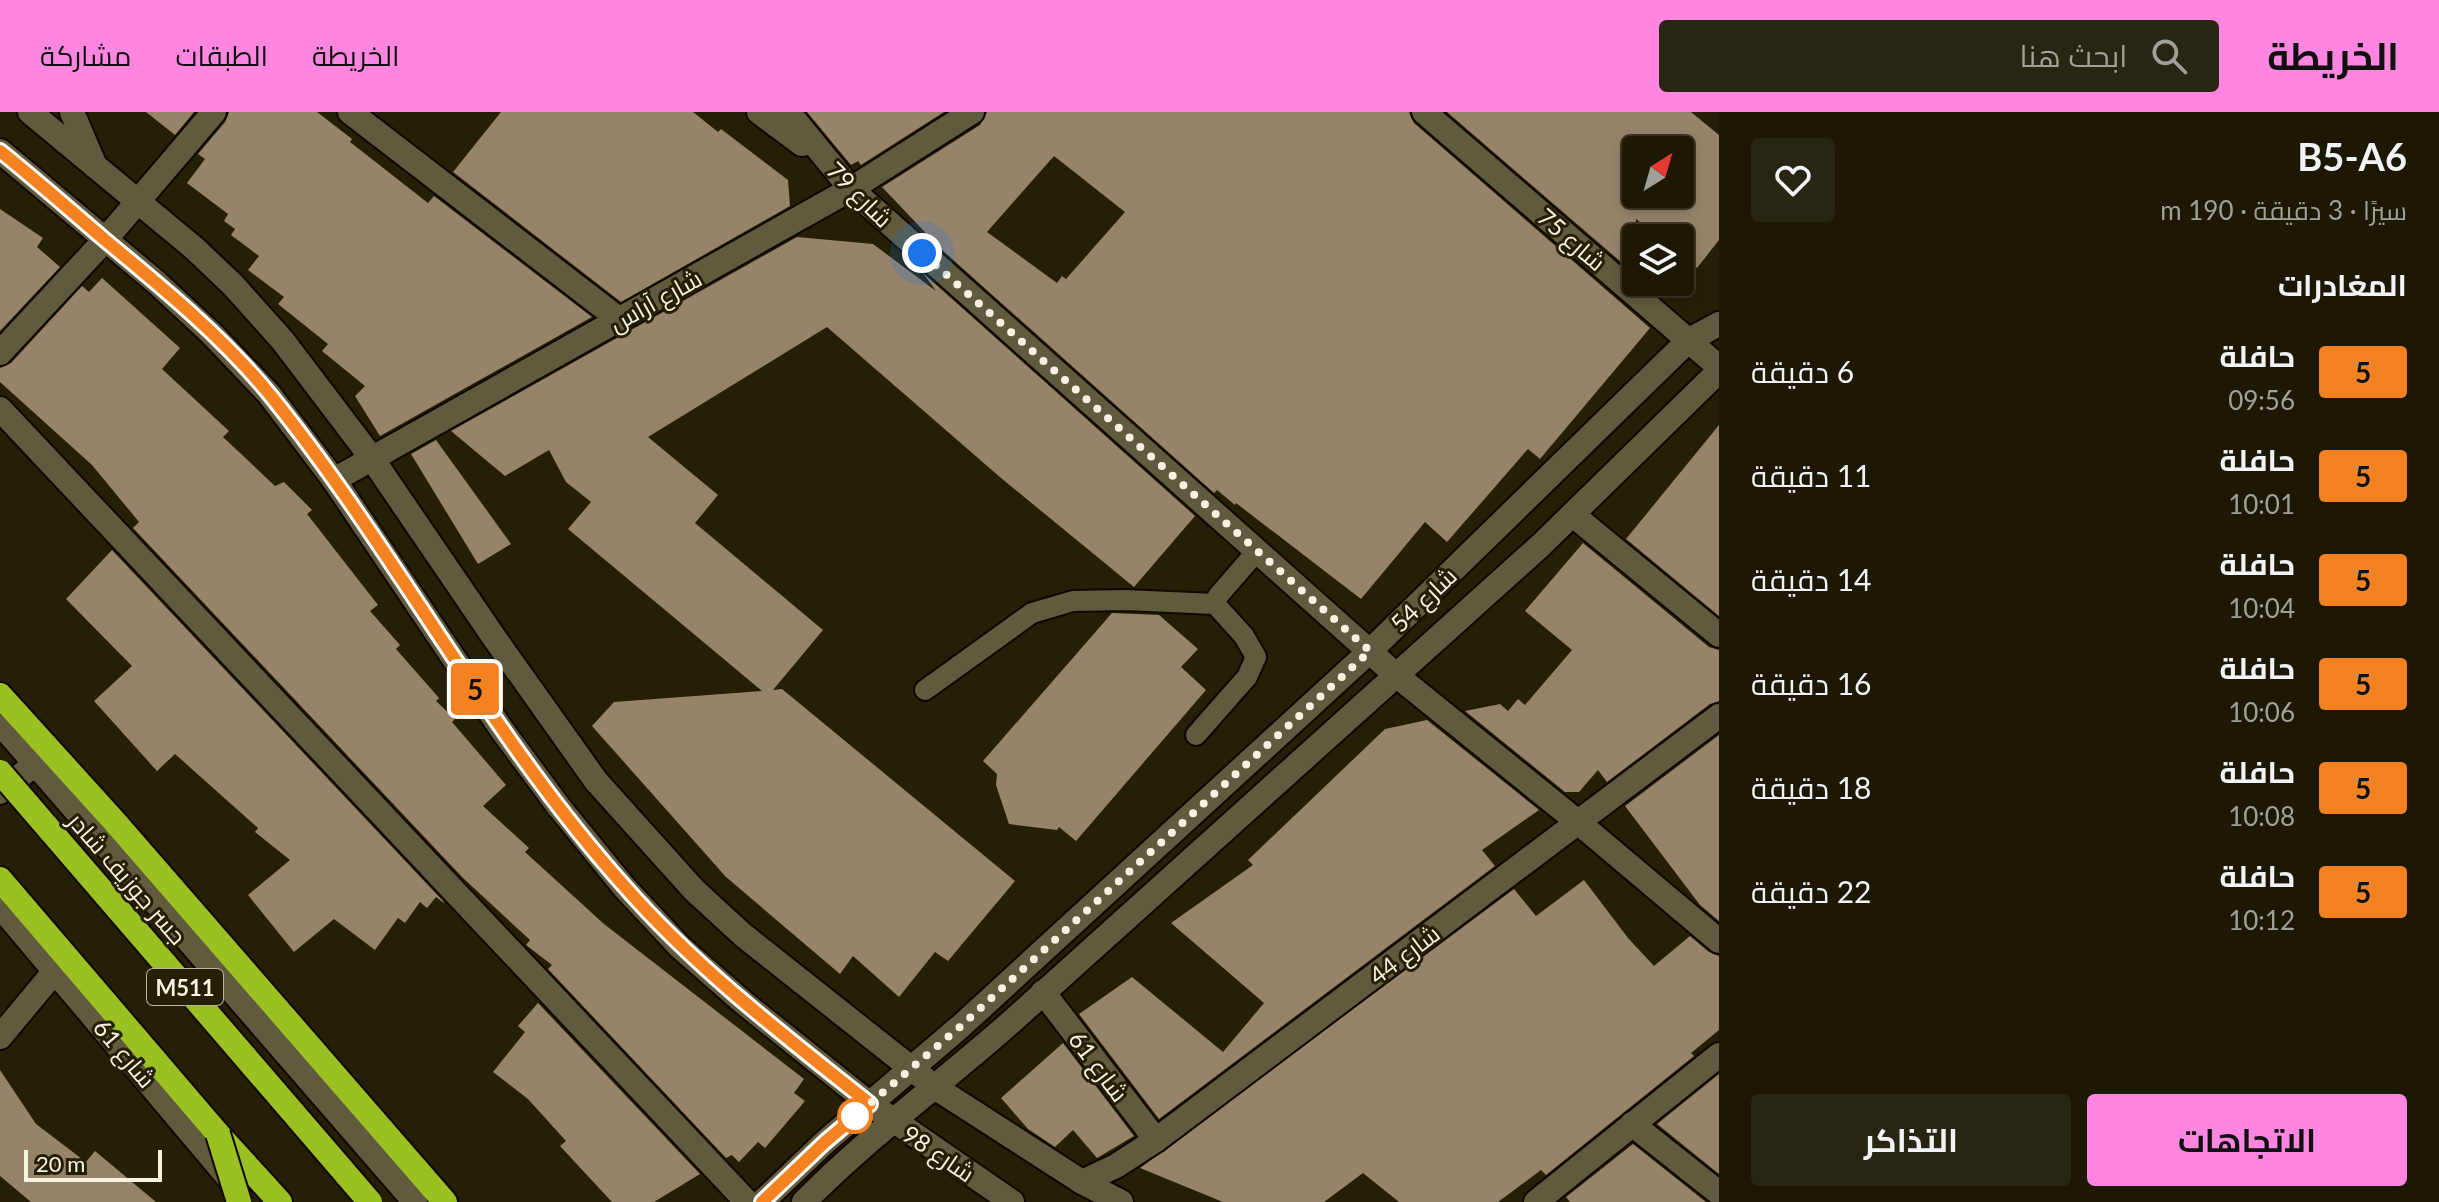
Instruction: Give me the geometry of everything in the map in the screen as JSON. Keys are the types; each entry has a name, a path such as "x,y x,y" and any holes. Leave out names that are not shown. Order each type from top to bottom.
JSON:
{"highway":[{"path":"0,695 136,846 445,1202"},
{"name":"جسر جوزيف شادر","path":"0,772 370,1202"},
{"name":"M511","path":"0,879 280,1202"},
{"path":"218,1134 239,1202"}],"street":[{"path":"30,112 233,285 283,341 371,457 596,781 651,844 743,935 936,1088 1082,1182 1121,1202"},
{"path":"72,112 95,166"},
{"path":"0,353 105,240 214,112"},
{"path":"350,112 620,320"},
{"path":"759,112 829,164"},
{"name":"شارع 79","path":"788,112 851,189 1396,675 1579,823"},
{"name":"شارع آراس","path":"334,480 851,189 972,112"},
{"name":"شارع 75","path":"1424,112 1719,369"},
{"name":"شارع 98","path":"0,151 211,333 269,394 334,480 502,730 559,807 624,887 680,947 744,1003 870,1104 1012,1202"},
{"name":"شارع 54","path":"762,1202 825,1142 961,1026 1370,651 1689,340 1719,324"},
{"name":"شارع 54","path":"804,1202 844,1161 936,1088 1573,515 1719,369"},
{"path":"0,409 747,1202"},
{"path":"1573,515 1719,635"},
{"name":"شارع 44","path":"1082,1182 1116,1166 1156,1140 1719,716"},
{"path":"0,723 415,1202"},
{"path":"0,792 35,764"},
{"path":"1579,823 1717,936"},
{"name":"شارع 61","path":"0,906 248,1202"},
{"path":"0,1037 55,971"},
{"name":"شارع 61","path":"1043,992 1156,1140"},
{"path":"1536,1202 1719,1055"},
{"path":"1632,1124 1719,1193"}],"lane":[{"path":"1215,604 1218,596 1257,551"},
{"path":"925,690 1032,613 1073,601 1215,604 1244,636 1256,657 1247,677 1196,735"}],"building":[{"path":"146,112 194,112 175,135"},
{"path":"229,112 317,112 428,203 434,196 592,317 380,436 355,396 365,386 322,351 328,344 278,304 284,297 248,270 259,256 231,235 235,229 224,221 228,214 187,183 205,159 198,154 225,122"},
{"path":"501,112 693,112 718,132 721,129 788,180 790,206 621,302 453,172"},
{"path":"807,112 944,112 861,165 858,161 851,165"},
{"path":"987,112 1409,112 1414,123 1650,328 1540,459 1528,449 1447,542 1425,522 1361,599 1236,503 1217,490 1214,493 942,250 882,187 980,125","holes":["1054,156 1125,212 1066,279 1062,276 1057,283 987,232"]},
{"path":"1447,112 1691,112 1719,135 1719,240 1697,268 1694,266 1694,224 1642,224 1636,219 1636,224 1622,224 1622,263"},
{"path":"0,209 43,238 37,247 60,267 0,331"},
{"path":"797,237 873,244 936,291 923,273 1195,516 1134,587 1001,478 827,327 648,437 718,495 695,523 823,630 773,690 782,689 1015,881 948,961 935,952 899,997 853,956 840,974 726,877 592,726 614,702 762,691 568,529 591,502 566,482 549,450 505,476 451,431"},
{"path":"102,278 180,348 162,369 229,431 223,437 275,486 284,482 312,510 307,514 378,605 370,611 400,645 396,649 439,698 436,701 455,719 452,722 506,785 483,806 529,848 525,852 604,924 804,1079 794,1093 805,1101 765,1148 758,1142 739,1162 732,1155 726,1158 548,969 552,965 526,945 530,940 463,878 133,528 139,522 92,465 0,382 0,368 11,363 82,286 89,292"},
{"path":"1719,425 1719,616 1626,539"},
{"path":"436,440 511,544 478,564 411,454"},
{"path":"1583,543 1709,647 1719,650 1719,701 1710,704 1607,782 1598,770 1579,792 1565,792 1465,711 1500,704 1508,711 1518,699 1525,705 1572,650 1525,611"},
{"path":"112,550 444,903 436,897 427,908 420,902 405,923 398,918 375,950 334,919 294,952 248,895 290,860 255,832 258,828 175,754 157,771 94,701 132,666 66,599"},
{"path":"1112,613 1159,615 1198,649 1181,667 1206,690 1076,841 1059,827 1057,830 1009,824 996,785 997,774 983,761"},
{"path":"1427,720 1539,810 1482,850 1495,866 1159,1119 1079,1014 1132,977 1223,1052 1264,1003 1171,923 1253,865 1248,860 1385,729"},
{"path":"1719,735 1719,921 1700,905 1625,806"},
{"path":"1584,880 1628,938 1654,966 1690,936 1719,956 1719,1030 1691,1053 1694,1056 1546,1175 1541,1170 1498,1202 1399,1202 1363,1173 1324,1202 1223,1202 1140,1168 1514,889 1536,916"},
{"path":"538,1003 700,1174 654,1202 612,1202 560,1146 566,1141 528,1099 493,1072 525,1032 518,1026"},
{"path":"1063,1043 1134,1136 1097,1158 1073,1130 1055,1147 1028,1129 1001,1098"},
{"path":"0,1070 36,1124 86,1162 95,1151 156,1202 31,1202 0,1176"},
{"path":"1719,1074 1719,1174 1657,1124"},
{"path":"1633,1144 1706,1202 1570,1202 1566,1197"}],"bus line":[{"name":"5","path":"0,151 156,282 211,333 269,394 334,480 502,730 624,887 680,947 744,1003 870,1104 762,1202"}],"route":[{"path":"855,1116 847,1123 961,1026 1370,651 922,253"}]}
